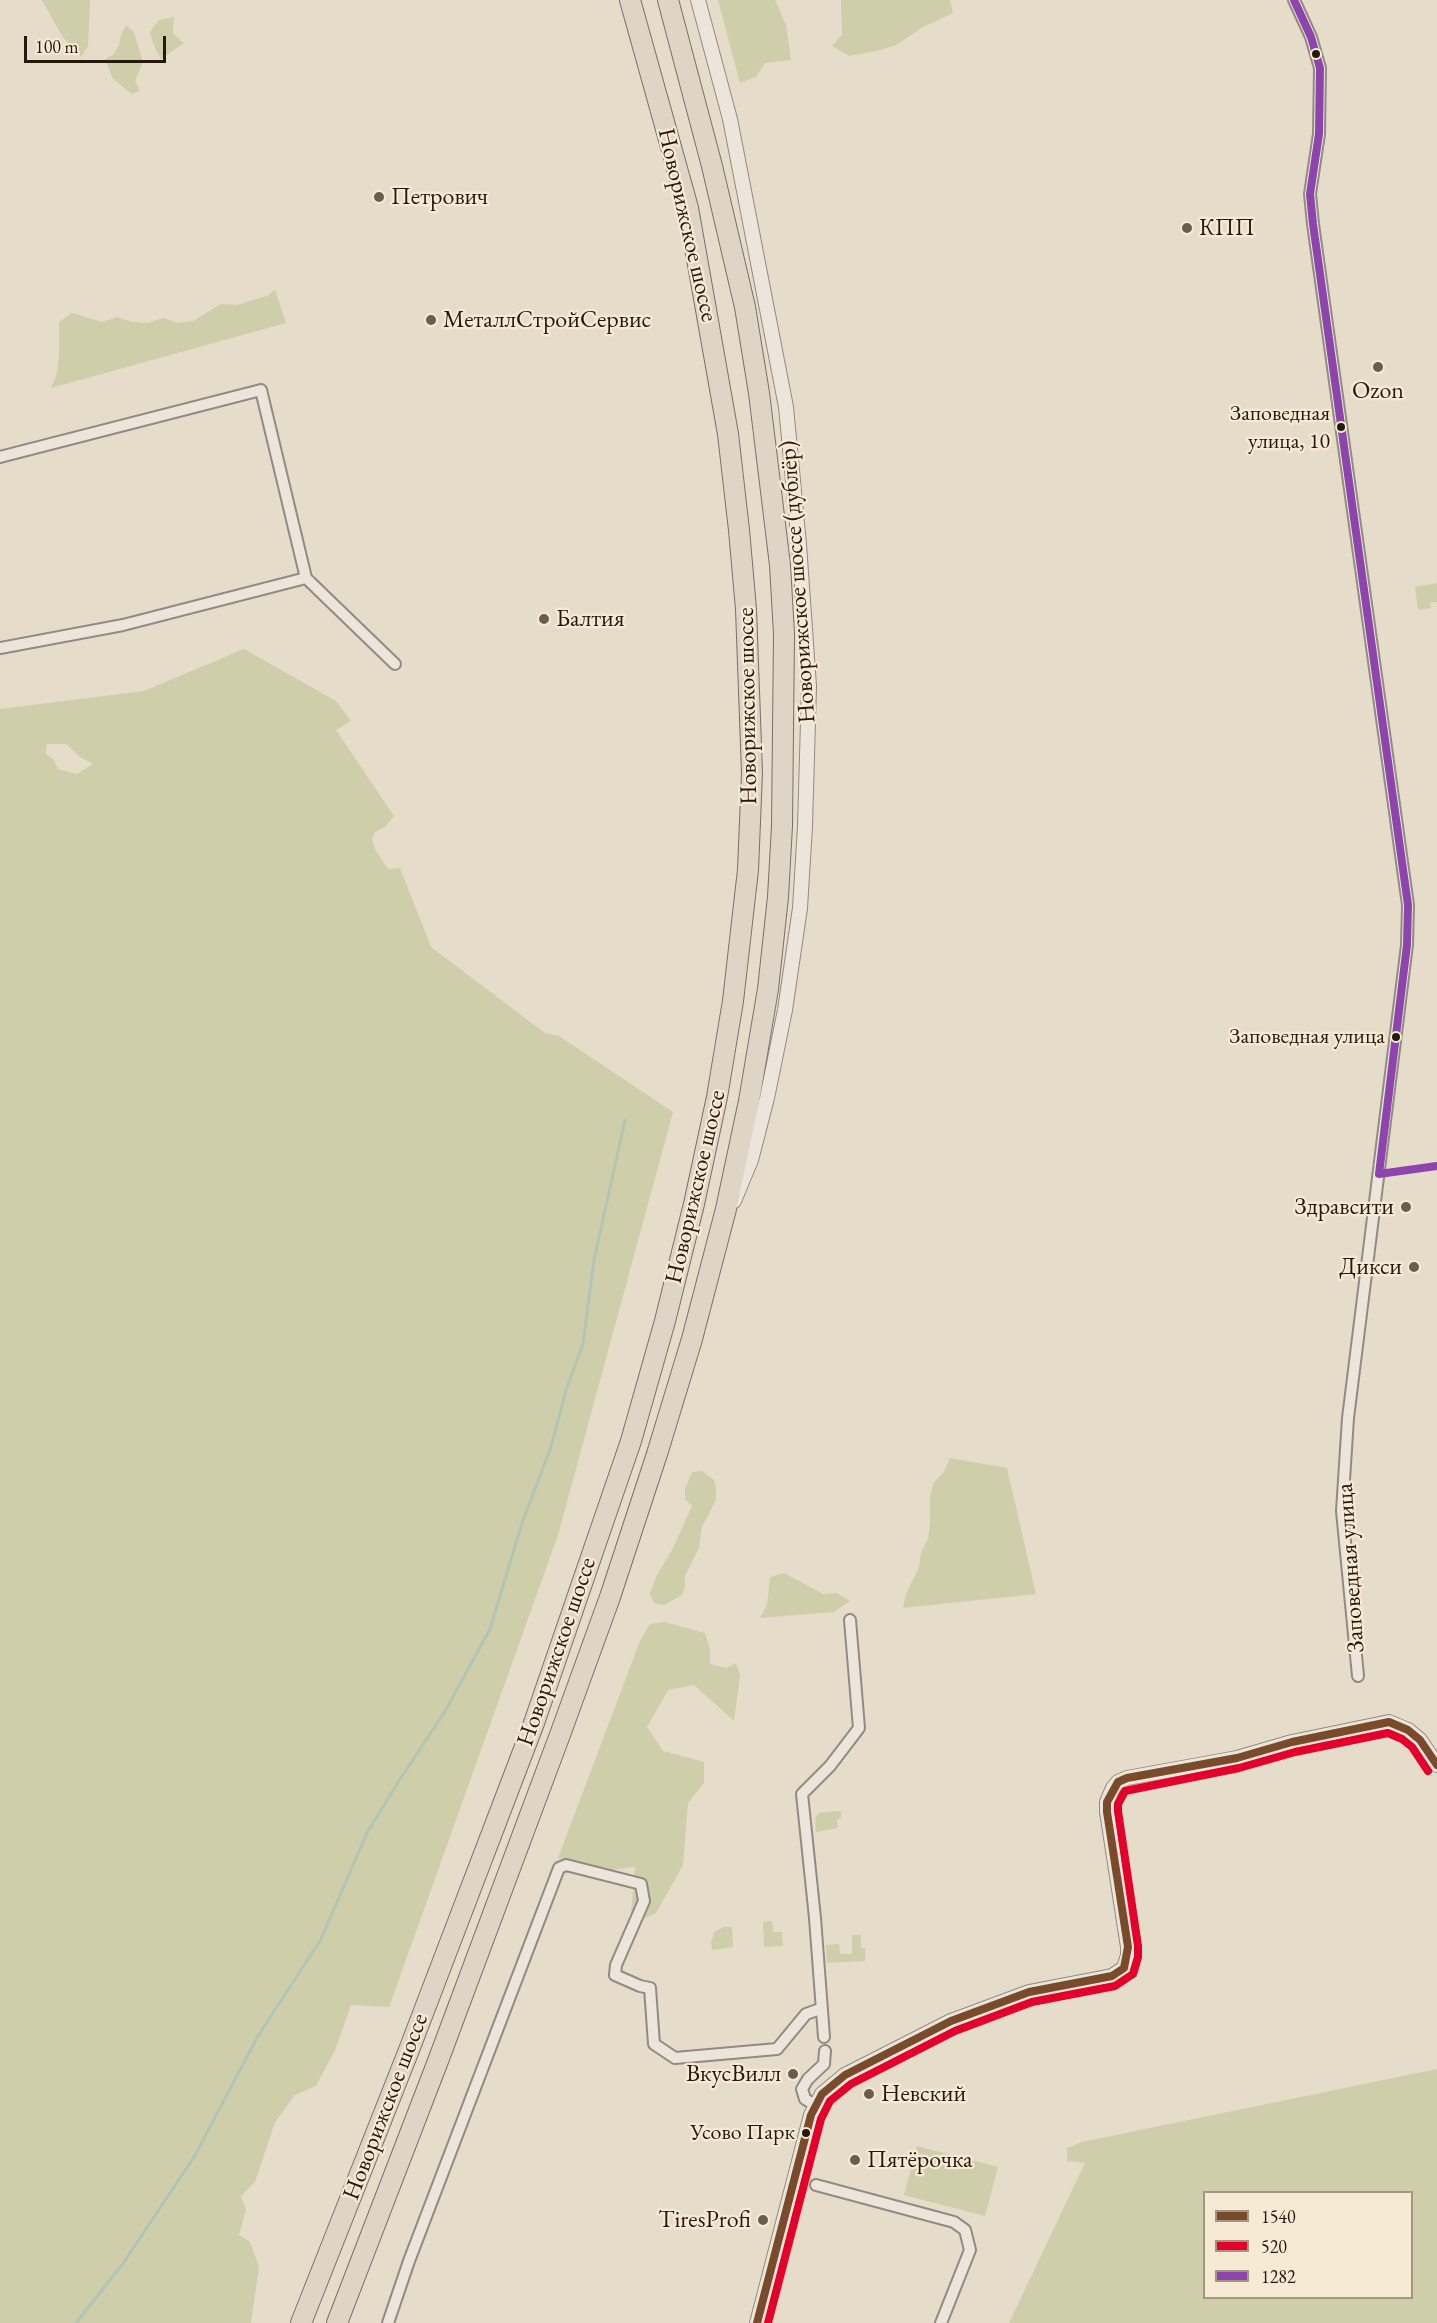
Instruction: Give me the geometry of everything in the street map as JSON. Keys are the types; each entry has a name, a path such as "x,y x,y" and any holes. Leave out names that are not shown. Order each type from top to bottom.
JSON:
{"highway":[{"name":"Новорижское шоссе","path":"301,2323 409,2050 534,1723 631,1441 692,1215 717,1097 733,1001 747,880 752,773 746,609 728,434 688,208 630,0"},
{"name":"Новорижское шоссе","path":"337,2323 438,2061 610,1597 664,1433 720,1233 750,1101 768,990 782,826 784,634 774,503 745,307 710,156 668,0"}],"street":[{"name":"Новорижское шоссе (дублёр)","path":"698,0 730,119 786,407 809,686 800,908 785,1010 752,1160 720,1233"},
{"name":"Заповедная улица","path":"1294,0 1311,37 1320,68 1319,134 1310,194 1313,224 1408,905 1407,945 1348,1418 1342,1511 1358,1676"},
{"path":"0,458 261,390 306,578 395,664"},
{"path":"0,648 123,625 306,578"},
{"path":"824,2037 802,1794 830,1766 859,1728 850,1620"},
{"path":"757,2323 800,2157 815,2105 822,2094 845,2075 951,2020 1029,1992 1112,1976 1124,1968 1128,1947 1107,1812 1107,1802 1118,1782 1126,1778 1237,1758 1292,1742 1389,1722 1414,1735 1437,1765"},
{"path":"388,2323 409,2261 559,1868 566,1865 642,1884 644,1901 616,1965 615,1975 650,1988 654,2044 675,2058 777,2049 806,2014 820,2008"},
{"path":"815,2105 806,2099 802,2090 808,2079 824,2064 825,2051"},
{"path":"816,2185 954,2222 964,2230 970,2250 941,2323"}],"green space":[{"path":"42,0 90,0 88,46 81,57 62,36"},
{"path":"718,0 775,0 786,25 791,60 765,63 756,77 740,83"},
{"path":"841,0 950,0 953,13 923,27 896,45 849,56 832,46 842,35"},
{"path":"174,17 173,33 184,43 161,59 150,32 159,20"},
{"path":"126,25 134,32 143,62 135,81 140,91 132,94 113,79 105,59 114,54"},
{"path":"275,290 286,323 51,388 57,373 59,357 59,322 72,313 102,322 117,317 132,322 148,323 163,318 178,323 193,321 221,304 237,305 267,296"},
{"path":"1437,583 1437,602 1430,603 1431,608 1418,610 1415,587"},
{"path":"244,649 336,701 351,721 336,730 394,816 385,827 375,832 372,839 376,851 388,869 400,868 431,947 545,1033 559,1036 673,1112 558,1535 389,2007 351,2005 336,2048 316,2086 295,2095 275,2122 255,2182 241,2196 246,2210 239,2235 250,2242 259,2267 251,2323 0,2323 0,709 144,691","holes":["47,744 66,744 80,757 93,764 77,774 58,769 54,760 46,754"]},
{"path":"950,1458 1007,1468 1036,1594 903,1608 906,1594 919,1567 921,1553 928,1539 930,1496 934,1482 944,1472"},
{"path":"702,1471 714,1480 716,1500 702,1527 699,1548 685,1576 682,1595 664,1605 654,1603 650,1594 656,1577 672,1550 692,1506 685,1499 685,1489 692,1472"},
{"path":"784,1573 823,1594 837,1593 850,1601 834,1612 760,1618 767,1605 770,1577"},
{"path":"665,1622 705,1633 710,1650 710,1664 727,1668 736,1663 740,1675 734,1721 694,1685 668,1690 647,1727 663,1751 704,1762 704,1783 688,1803 683,1865 656,1913 630,1925 635,1867 603,1871 558,1858 640,1641 650,1624"},
{"path":"841,1811 841,1818 837,1820 838,1828 816,1832 815,1818 819,1813"},
{"path":"772,1921 773,1932 782,1932 783,1946 764,1947 763,1922"},
{"path":"724,1927 732,1927 733,1947 712,1950 714,1932"},
{"path":"852,1935 861,1935 861,1948 865,1948 865,1961 827,1963 826,1945 839,1944 840,1954 852,1954"},
{"path":"1437,2069 1437,2323 1009,2323 1085,2163 1067,2161 1067,2148 1082,2142"},
{"path":"917,2146 998,2167 985,2216 904,2195"}],"waterway":[{"path":"76,2323 122,2265 194,2157 258,2036 321,1939 367,1833 444,1713 490,1629 522,1523 551,1447 566,1390 583,1344 594,1260 625,1120"}],"transit line":[{"name":"1282","path":"1294,0 1311,37 1320,68 1319,134 1310,194 1313,224 1408,905 1407,945 1379,1174 1437,1166"},
{"name":"1540","path":"757,2323 811,2115 822,2094 845,2075 951,2021 1029,1992 1112,1976 1124,1968 1128,1947 1107,1812 1107,1802 1118,1782 1127,1778 1237,1758 1292,1742 1389,1722 1408,1730 1420,1740 1437,1765"},
{"name":"520","path":"768,2323 821,2119 830,2101 851,2084 955,2031 1032,2002 1115,1986 1133,1974 1138,1957 1138,1946 1118,1811 1118,1804 1125,1791 1239,1768 1295,1752 1388,1733 1402,1739 1412,1747 1428,1771"}],"place":[{"name":"Петрович","path":"379,197"},
{"name":"КПП","path":"1187,228"},
{"name":"МеталлСтройСервис","path":"431,320"},
{"name":"Ozon","path":"1378,367"},
{"name":"Заповедная улица, 10","path":"1341,427"},
{"name":"Балтия","path":"544,619"},
{"name":"Заповедная улица","path":"1396,1037"},
{"name":"Здравсити","path":"1406,1207"},
{"name":"Дикси","path":"1414,1267"},
{"name":"ВкусВилл","path":"793,2074"},
{"name":"Невский","path":"869,2094"},
{"name":"Усово Парк","path":"806,2133"},
{"name":"Пятёрочка","path":"855,2160"},
{"name":"TiresProfi","path":"763,2220"}]}
